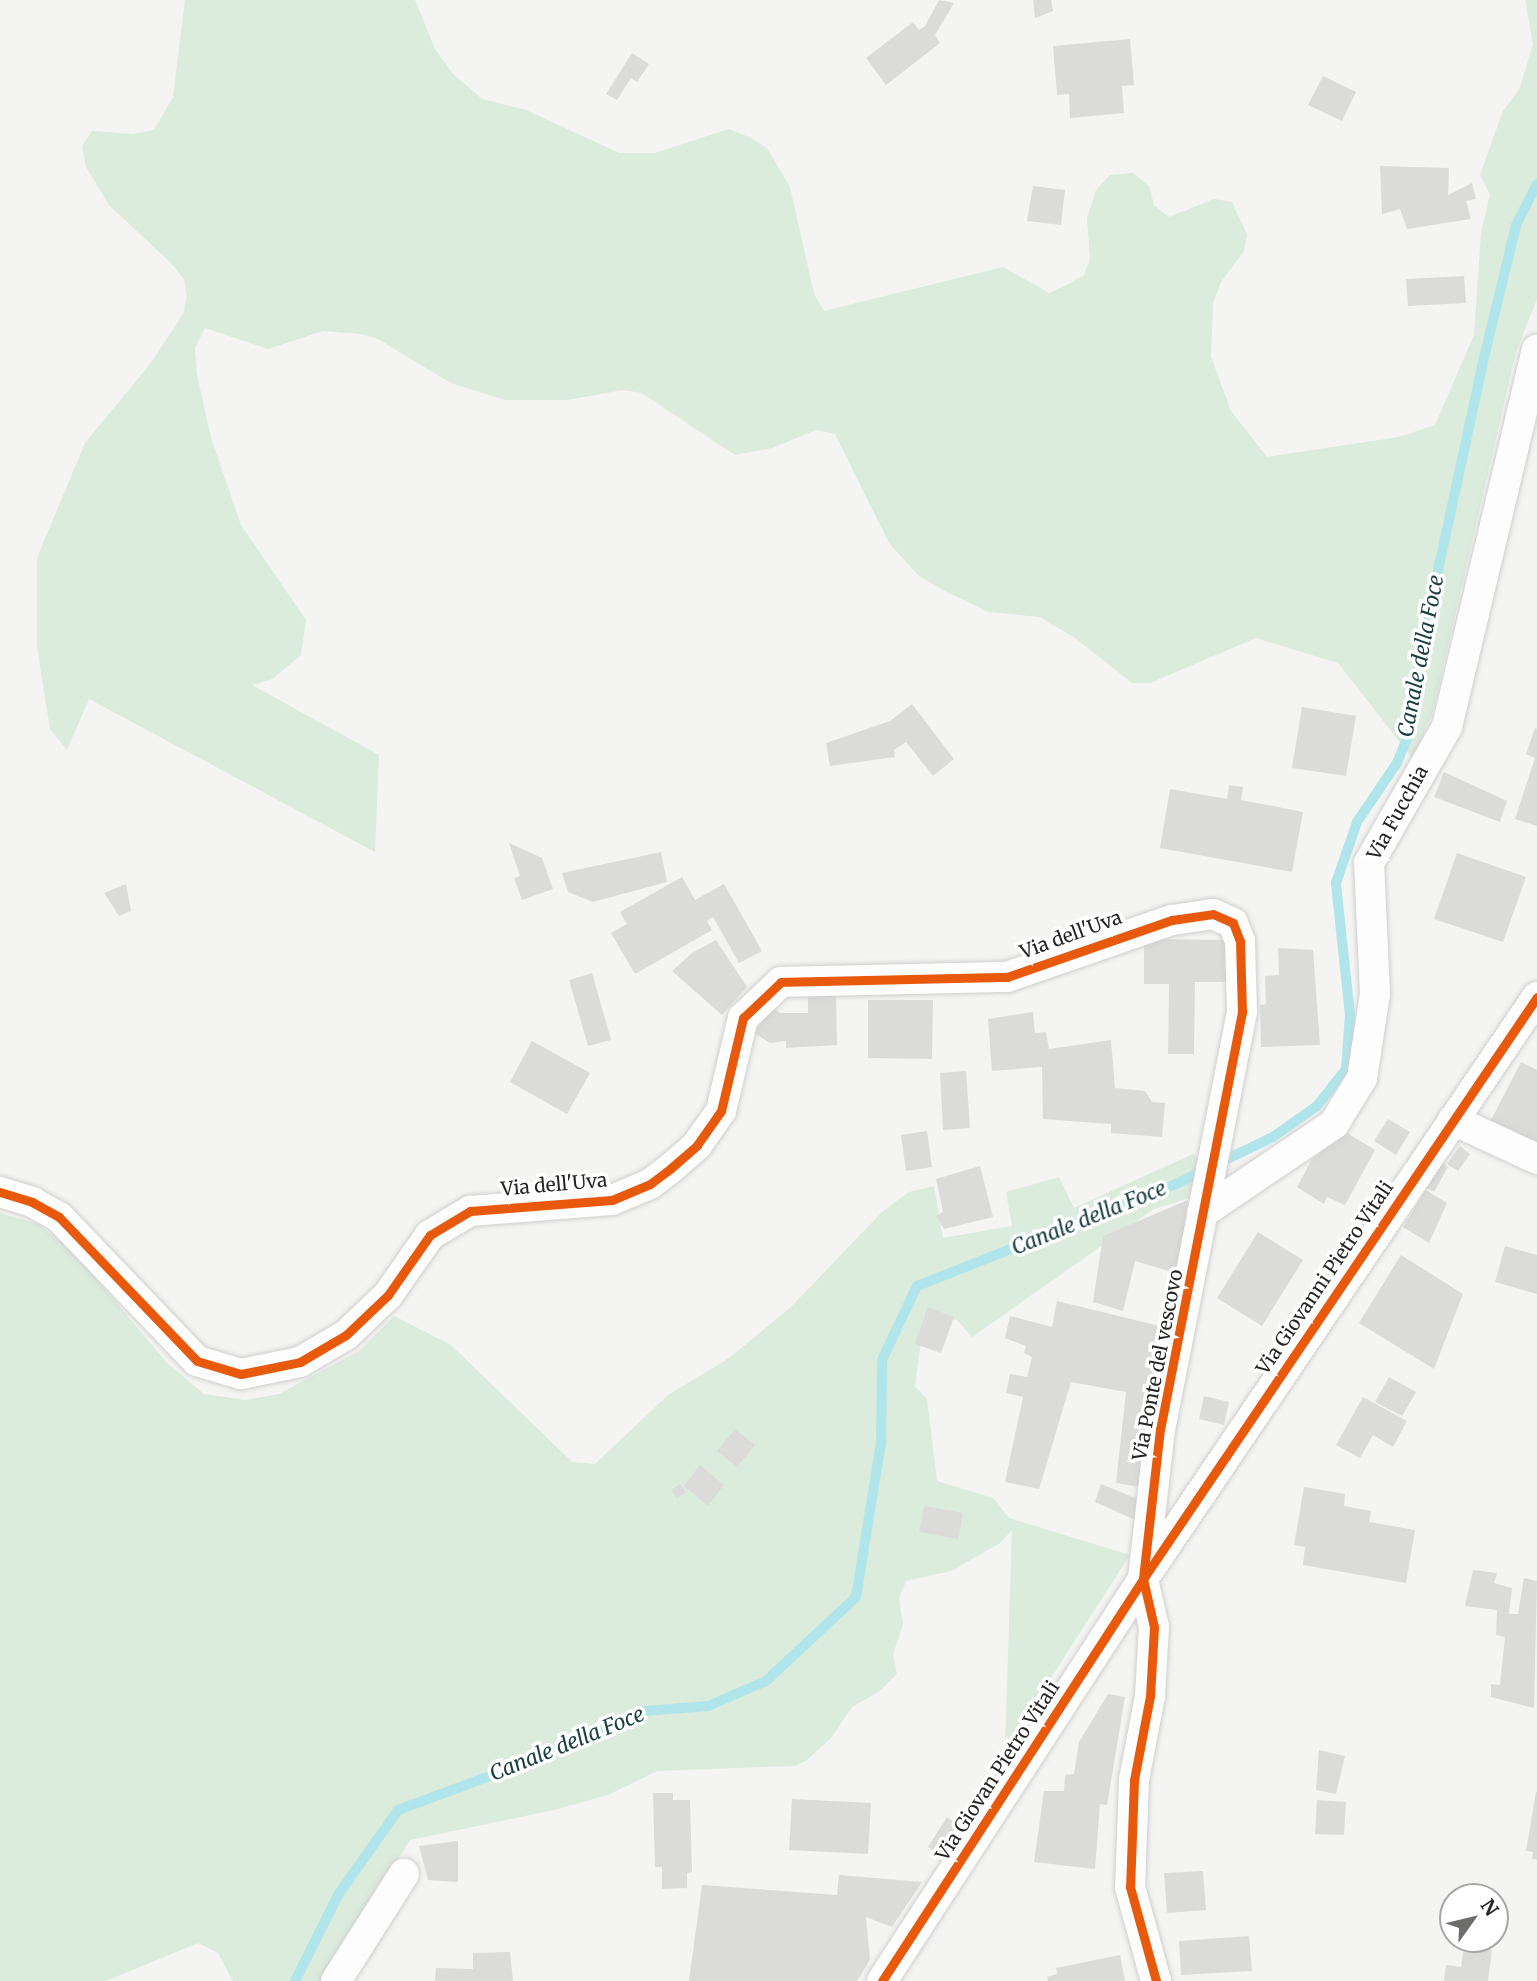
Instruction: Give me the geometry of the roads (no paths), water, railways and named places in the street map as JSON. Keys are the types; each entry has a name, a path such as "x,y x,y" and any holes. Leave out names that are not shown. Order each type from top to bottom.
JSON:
{"street":[{"name":"Via Fucchia","path":"1203,1207 1334,1124 1362,1078 1375,994 1368,863 1447,727 1537,350"},
{"name":"Via dell'Uva","path":"0,1192 32,1202 59,1217 197,1361 241,1374 300,1362 346,1335 393,1289 430,1235 470,1211 612,1200 650,1184 671,1168 710,1130 720,1111 743,1018 781,982 1007,976 1134,929 1172,920 1213,914 1233,923"},
{"name":"Via Ponte del vescovo","path":"1156,1981 1129,1887 1134,1780 1150,1696 1154,1627 1143,1579 1160,1429 1179,1353 1215,1138 1242,1012 1240,941 1233,923"},
{"name":"Via Giovanni Pietro Vitali","path":"1143,1579 1537,998"},
{"path":"1453,1120 1537,1159"},
{"name":"Via Giovan Pietro Vitali","path":"882,1981 1143,1579"},
{"path":"336,1981 353,1947 404,1874"}],"waterway":[{"name":"Canale della Foce","path":"295,1981 338,1895 398,1810 541,1757 645,1711 708,1706 766,1681 856,1597 881,1443 882,1360 917,1286 1176,1184 1273,1137 1317,1106 1346,1069 1350,1015 1336,883 1357,822 1397,763 1409,733 1426,626 1482,366 1516,225 1537,184"}]}
